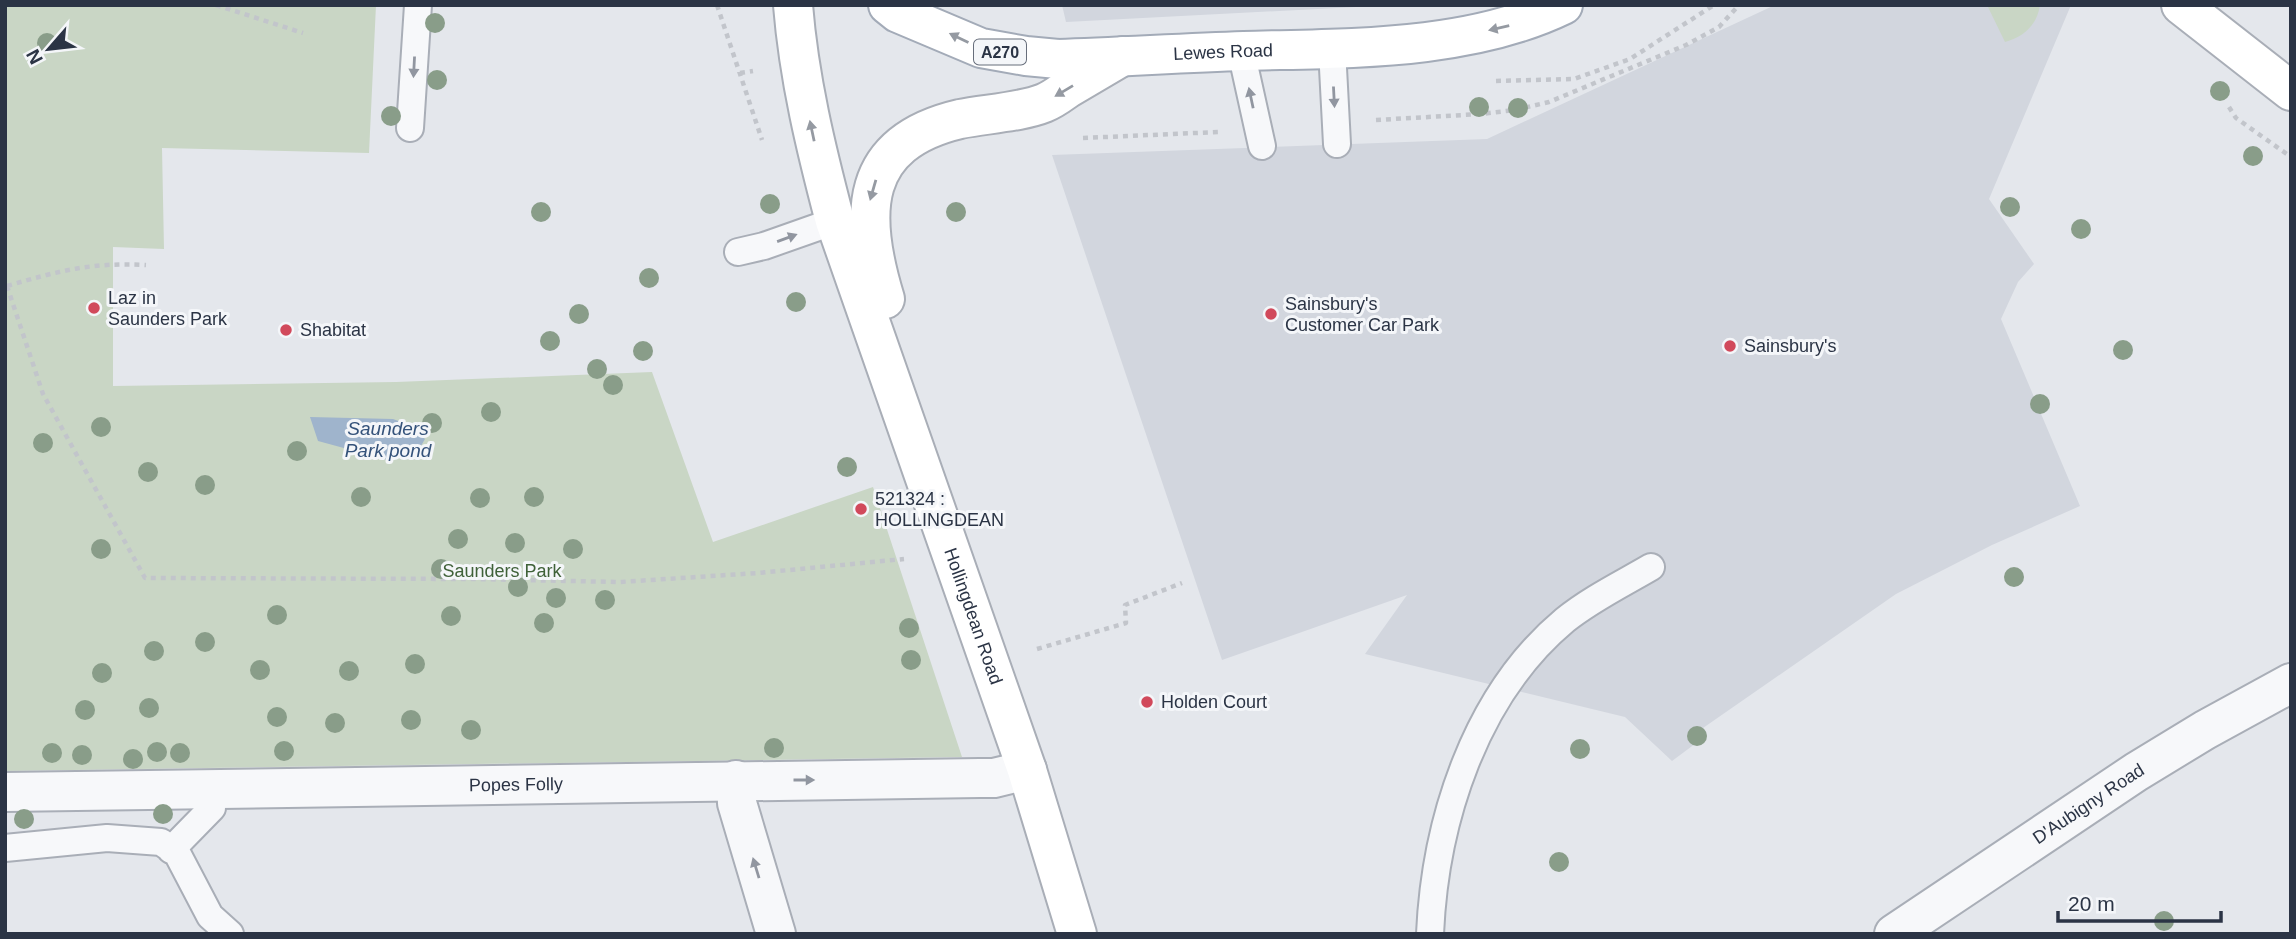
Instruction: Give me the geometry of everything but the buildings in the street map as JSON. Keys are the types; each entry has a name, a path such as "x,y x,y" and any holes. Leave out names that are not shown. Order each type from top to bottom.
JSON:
{"street":[{"name":"Hollingdean Road","path":"793,5 797,55 811,132 835,220 1027,769 1077,934"},
{"name":"Lewes Road","path":"888,5 898,13 964,41 998,52 1058,59 1332,49 1452,38 1533,20 1563,5"},
{"path":"2180,5 2291,91"},
{"path":"891,384 898,338 874,256 869,204 875,181 894,153 906,140 922,131 958,120 1044,103 1123,56"},
{"name":"D'Aubigny Road","path":"1894,934 2136,772 2291,683"},
{"name":"Popes Folly","path":"5,792 994,778 1027,769"},
{"path":"736,780 737,803 776,934"}],"lane":[{"path":"410,128 418,5"},
{"path":"1332,49 1337,145"},
{"path":"1241,51 1262,146"},
{"path":"738,252 764,246 835,220"},
{"path":"1430,934 1439,853 1454,796 1468,760 1502,695 1530,654 1564,621 1587,603 1651,567"},
{"path":"171,850 212,808 211,789"},
{"path":"5,848 107,838 161,842 177,853 210,916 230,934"}],"path":[{"path":"216,5 303,33"},
{"path":"146,265 112,263 55,271 6,286 43,394 145,578 620,582 898,561 948,546"},
{"path":"989,664 1126,623 1125,605 1182,583"}],"shaded area":[{"path":"1062,5 1394,5 1066,22"},
{"path":"1775,5 2071,5 1989,199 2034,264 2018,282 2001,319 2080,506 1992,545 1896,594 1703,728 1707,735 1672,761 1625,717 1365,654 1407,595 1222,660 1052,155 1487,139"}],"green space":[{"name":"Saunders Park","path":"5,5 376,5 369,153 162,148 164,249 113,247 113,386 396,382 652,372 713,542 873,487 962,757 5,771"},
{"path":"1987,5 2040,5 2036,19 2029,29 2005,42"}],"water":[{"name":"Saunders Park pond","path":"310,417 393,419 409,425 425,439 418,451 388,460 318,441"}],"place":[{"name":"Laz in Saunders Park","path":"94,308"},
{"name":"Sainsbury's Customer Car Park","path":"1271,314"},
{"name":"Shabitat","path":"286,330"},
{"name":"Sainsbury's","path":"1730,346"},
{"name":"521324 : HOLLINGDEAN","path":"861,509"},
{"name":"Holden Court","path":"1147,702"}]}
